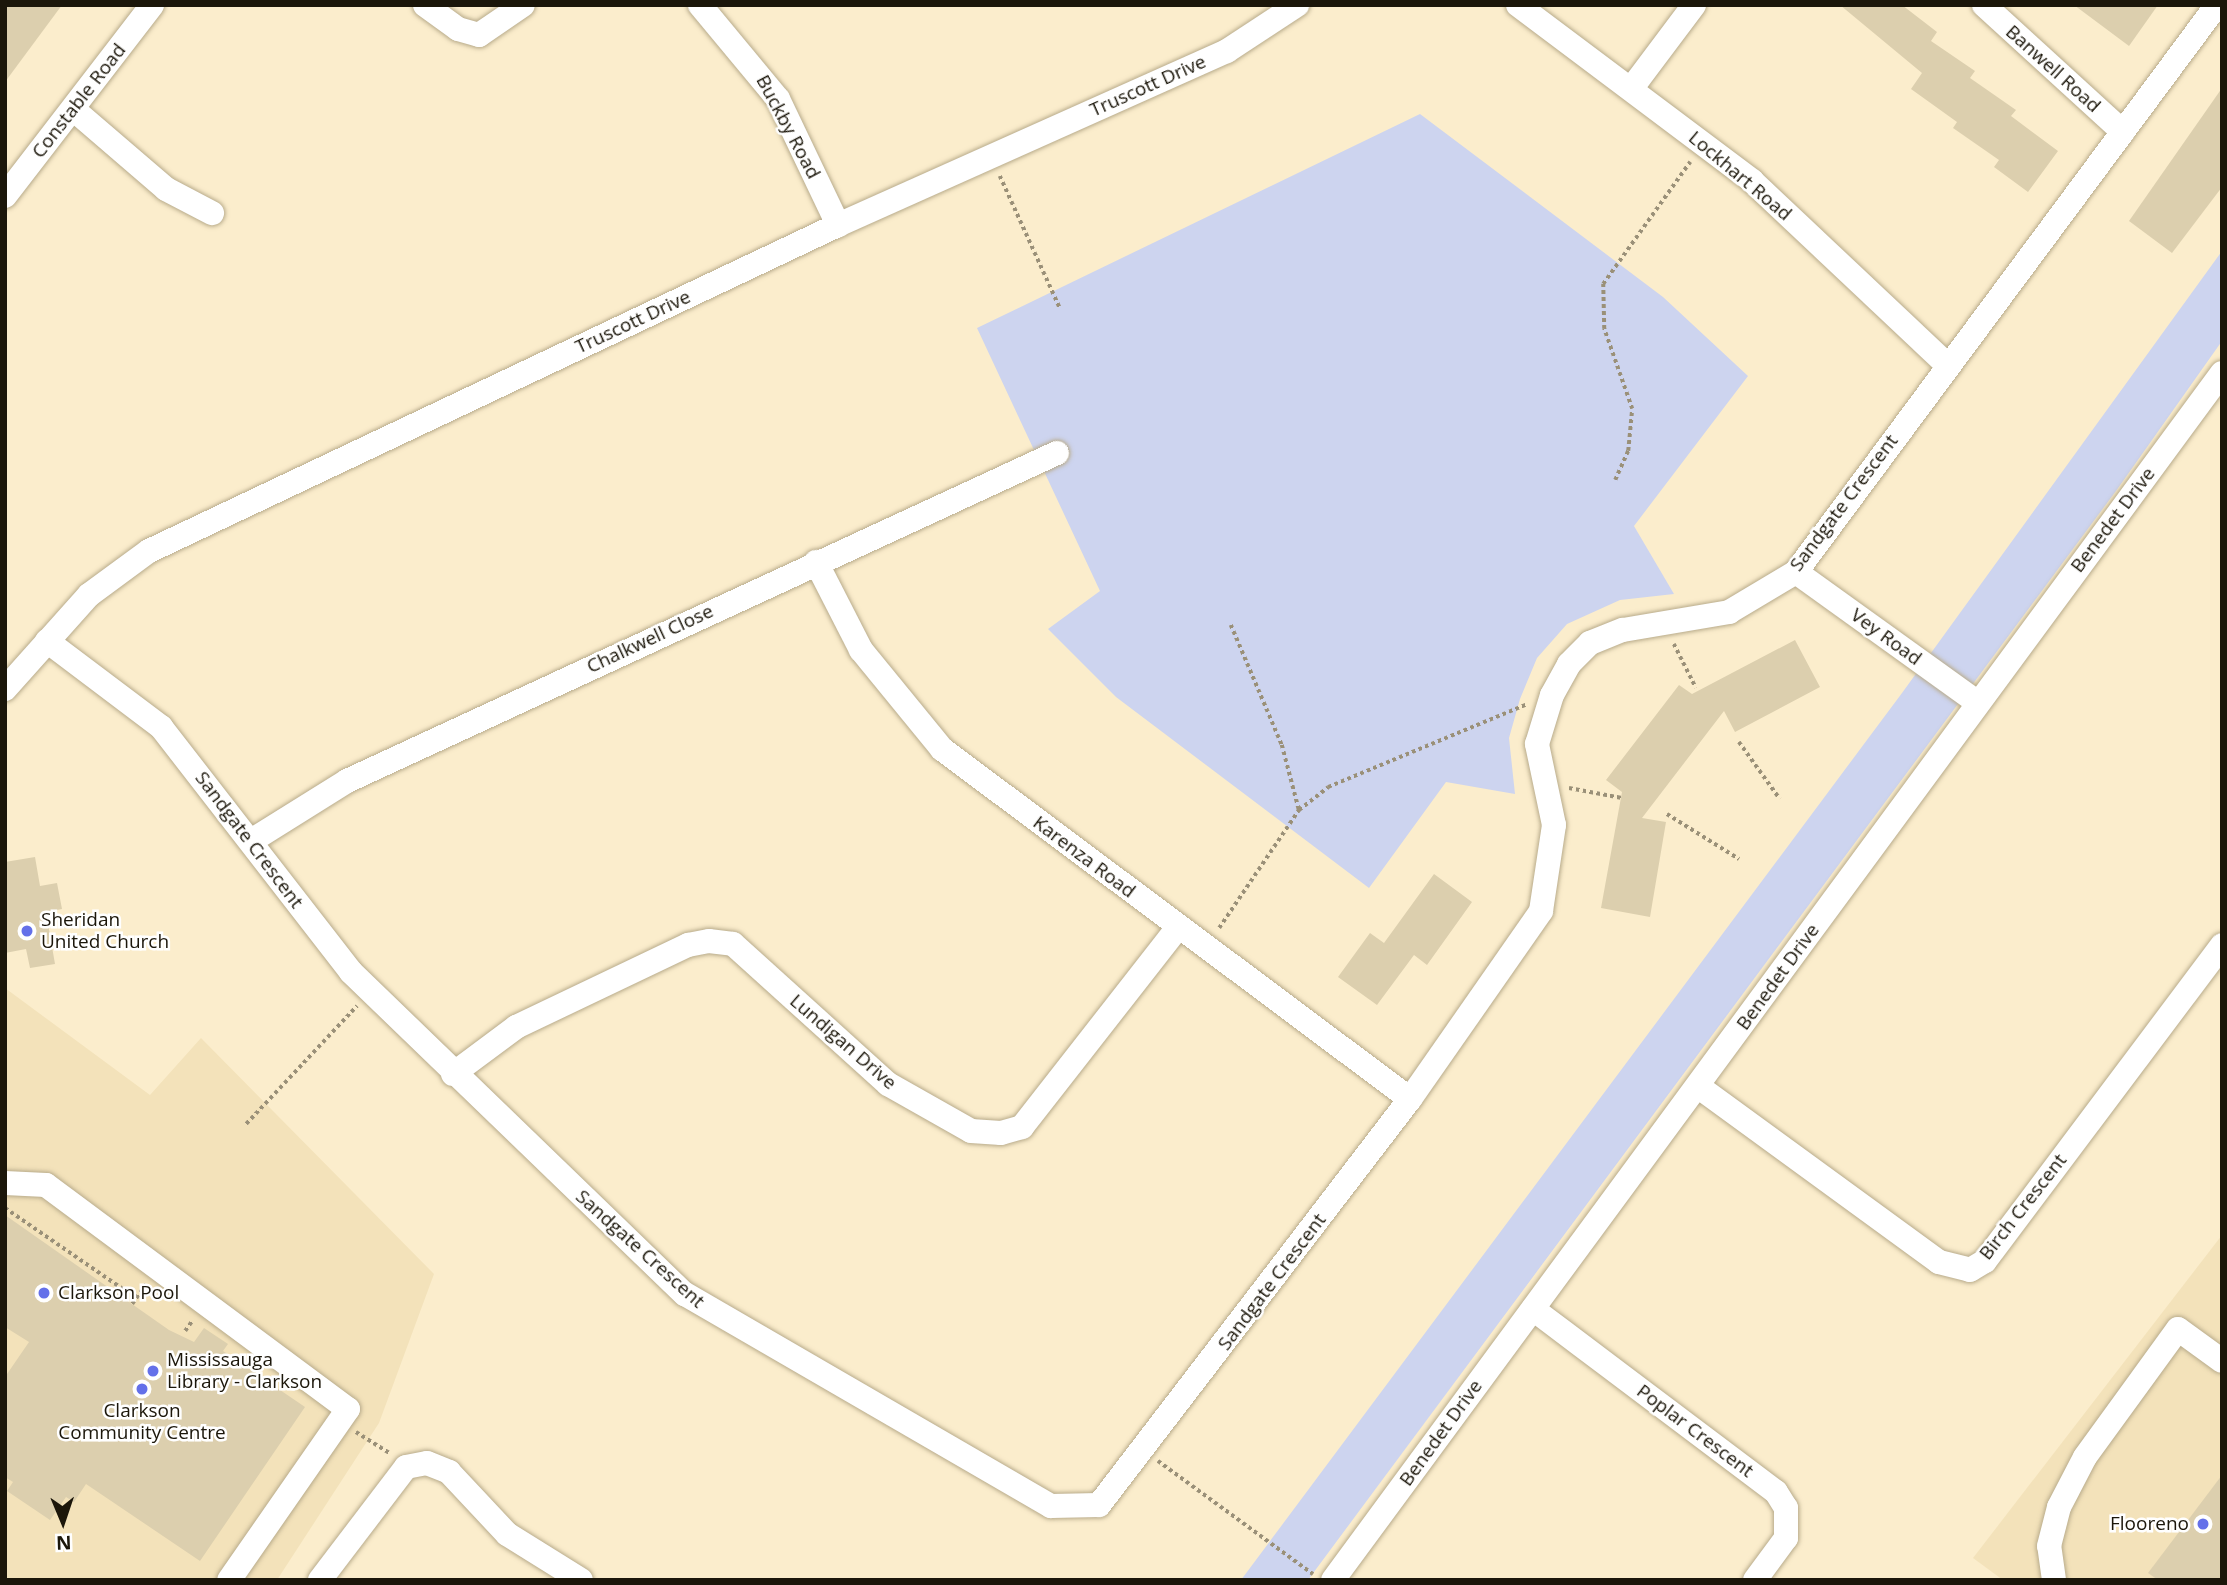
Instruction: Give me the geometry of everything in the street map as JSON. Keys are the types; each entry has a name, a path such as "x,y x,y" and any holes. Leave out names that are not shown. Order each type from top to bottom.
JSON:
{"street":[{"name":"Constable Road","path":"5,196 152,5"},
{"path":"425,5 458,29 479,34 523,5"},
{"name":"Buckby Road","path":"700,5 778,99 838,225"},
{"name":"Truscott Drive","path":"5,689 115,570 149,551 838,225 1227,51 1297,5"},
{"name":"Lockhart Road","path":"1518,5 1752,181 1947,365"},
{"path":"1632,89 1694,5"},
{"name":"Banwell Road","path":"1984,5 2123,132"},
{"name":"Sandgate Crescent","path":"47,641 161,727 370,992 685,1294 1051,1506 1099,1505 1145,1451 1410,1099 1541,911 1555,850 1548,785 1537,744 1552,695 1590,643 1623,629 1664,625 1729,612 1796,572 1947,365 2217,5"},
{"path":"74,109 166,189 212,213"},
{"name":"Benedet Drive","path":"1333,1580 1699,1087 1977,702 2222,373"},
{"name":"Chalkwell Close","path":"251,841 347,781 816,562 1057,453"},
{"name":"Karenza Road","path":"816,562 861,650 911,719 1205,948 1410,1099"},
{"name":"Vey Road","path":"1796,572 1977,702"},
{"name":"Lundigan Drive","path":"453,1074 516,1027 688,945 709,941 733,944 888,1084 971,1131 1001,1133 1022,1127 1178,927"},
{"name":"Birch Crescent","path":"1699,1087 1939,1262 1970,1270 1985,1261 2222,944"},
{"path":"5,1183 46,1185 165,1270 348,1409 229,1580"},
{"name":"Poplar Crescent","path":"1533,1309 1776,1493 1789,1523 1786,1538 1755,1580"},
{"path":"2054,1580 2049,1546 2059,1507 2085,1457 2178,1329 2222,1361"},
{"path":"320,1580 406,1467 427,1463 449,1472 507,1534 581,1580"}],"path":[{"path":"1615,480 1628,452 1632,409 1604,329 1603,284 1703,144"},
{"path":"991,156 1060,308"},
{"path":"1231,625 1282,745 1299,810"},
{"path":"1664,625 1696,688"},
{"path":"1205,948 1299,810 1328,787 1552,695"},
{"path":"1739,742 1780,799"},
{"path":"1548,785 1622,798"},
{"path":"1667,814 1740,859"},
{"path":"246,1124 370,992"},
{"path":"5,1208 136,1298"},
{"path":"337,1425 370,1437 406,1467"},
{"path":"1145,1451 1320,1580"}],"shaded area":[{"path":"1420,114 1663,297 1748,376 1634,526 1674,594 1620,600 1567,624 1537,658 1520,699 1509,738 1515,794 1446,782 1369,888 1116,697 1048,629 1100,591 977,328"},
{"path":"2222,251 2222,341 2116,491 1308,1580 1241,1580 1902,693"},
{"path":"5,988 150,1095 201,1038 434,1274 379,1423 277,1580 5,1580"},
{"path":"2222,1235 2222,1580 2003,1580 1973,1558"}],"building":[{"path":"5,5 62,5 5,82"},
{"path":"1840,5 1902,5 1937,32 1931,41 1975,71 1970,78 2016,110 2011,116 2058,151 2028,192 1994,167 1999,160 1953,128 1957,122 1911,89 1922,73"},
{"path":"2074,5 2158,5 2129,46"},
{"path":"2222,88 2222,187 2172,253 2129,221"},
{"path":"1795,640 1820,687 1735,732 1724,711 1642,818 1666,822 1650,917 1601,908 1622,792 1606,780 1679,685 1692,694"},
{"name":"Sheridan United Church","path":"35,857 40,886 57,883 62,909 46,912 55,964 30,968 26,949 5,953 5,862"},
{"path":"1434,874 1472,902 1427,965 1414,955 1377,1005 1338,977 1370,933 1384,943"},
{"name":"Clarkson Community Centre","path":"5,1215 169,1330 194,1342 204,1328 228,1344 223,1351 305,1407 200,1561 86,1484 74,1502 66,1497 50,1520 7,1491 13,1482 5,1477 5,1377 29,1342 5,1327"},
{"name":"Flooreno","path":"2222,1475 2222,1580 2158,1580 2148,1573"}],"place":[{"name":"Sheridan United Church","path":"27,931"},
{"name":"Clarkson Pool","path":"44,1293"},
{"name":"Mississauga Library - Clarkson","path":"153,1371"},
{"name":"Clarkson Community Centre","path":"142,1389"},
{"name":"Flooreno","path":"2203,1524"}]}
